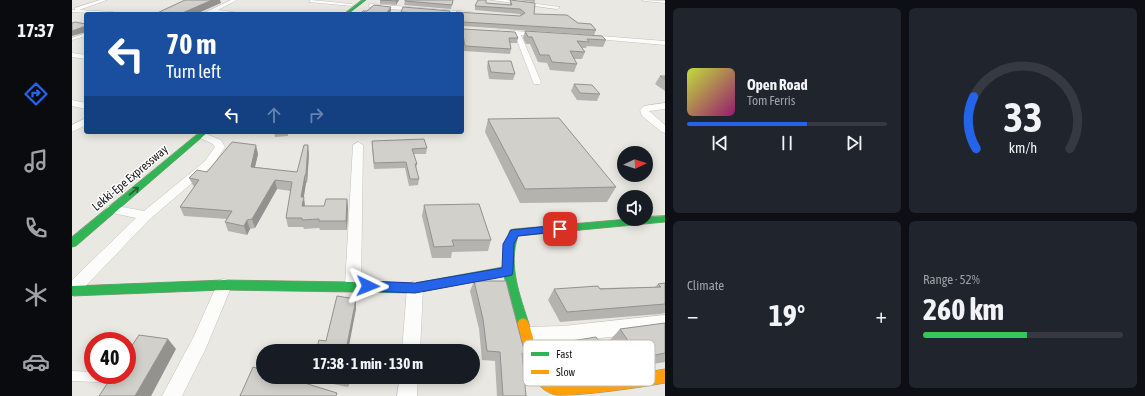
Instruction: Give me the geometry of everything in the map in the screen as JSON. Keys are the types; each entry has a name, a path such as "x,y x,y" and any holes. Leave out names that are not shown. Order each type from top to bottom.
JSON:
{"main road":[{"path":"342,12 354,2"},
{"path":"351,12 367,6"},
{"name":"Lekki-Epe Expressway","path":"72,243 202,134"},
{"path":"526,340 508,271 509,244 514,233 665,219"},
{"path":"72,291 224,285 415,288 508,271"},
{"path":"655,378 665,376"},
{"path":"552,386 555,388 575,391 605,386"}],"street":[{"path":"72,11 105,0"},
{"path":"210,11 235,0"},
{"path":"493,0 557,7"},
{"path":"644,0 665,2"},
{"path":"367,6 380,1"},
{"path":"367,6 452,12"},
{"path":"72,11 86,12"},
{"path":"210,11 221,12"},
{"path":"464,13 480,14"},
{"path":"494,32 547,34"},
{"path":"517,33 538,82"},
{"path":"577,36 665,43"},
{"path":"72,55 84,57"},
{"path":"72,103 84,106"},
{"path":"665,106 647,108 644,110 645,114 665,130"},
{"path":"72,129 84,122"},
{"path":"72,291 146,216 209,163 220,147 217,142 205,134"},
{"path":"352,286 358,145"},
{"path":"112,209 146,216"},
{"path":"172,396 200,342 224,285"},
{"path":"411,344 415,288"},
{"path":"525,335 563,334 665,324"},
{"path":"407,396 408,384"}],"lane":[{"path":"313,0 310,2 354,2"},
{"path":"326,3 332,0"},
{"path":"72,39 84,35"},
{"path":"72,376 84,377"}],"building":[{"path":"185,0 212,0 185,12 159,12"},
{"path":"405,0 453,0 452,5"},
{"path":"478,0 486,0 486,3 512,5 510,0 535,3 534,14 567,15 578,23 591,24 596,30 464,22 464,12 520,16 525,13 520,9 475,6"},
{"path":"374,5 391,7 387,12 362,12 367,11"},
{"path":"403,7 450,11 450,12 401,12"},
{"path":"72,23 84,24 84,27 72,31"},
{"path":"464,29 515,32 518,38 509,38 511,49 465,46"},
{"path":"525,31 602,36 606,40 587,39 589,42 577,41 585,52 570,51 577,64 552,62 549,55 540,55 532,37 528,37"},
{"path":"488,61 511,61 515,74 491,72"},
{"path":"574,84 592,85 600,94 580,93"},
{"path":"559,118 616,187 525,189 488,119"},
{"path":"424,139 427,148 412,149 417,164 415,164 419,179 410,179 406,162 374,163 372,141"},
{"path":"232,142 256,145 251,167 297,172 304,145 308,145 306,174 301,197 304,197 302,206 324,206 326,199 347,199 346,221 319,221 319,219 302,220 302,218 286,218 292,182 275,180 252,219 247,220 244,226 225,222 232,211 180,207 199,180 189,178 197,170 207,172"},
{"path":"479,204 491,240 452,240 454,246 434,247 424,205"},
{"path":"474,281 506,281 523,346 523,386 525,386 526,396 503,396 500,352 487,351 483,319"},
{"path":"665,283 665,304 567,312 554,289 598,286 600,289 661,287 658,284"},
{"path":"337,296 356,299 347,344 318,344 319,340 326,341"},
{"path":"665,323 665,353 655,355 655,340 628,340 620,329"},
{"path":"139,335 168,339 135,396 99,396 107,384 136,384 136,340"},
{"path":"596,337 598,340 577,340"},
{"path":"253,367 256,368 256,384 308,384 337,393 336,396 240,396"}],"traffic: fast":[{"path":"349,12 364,0"},
{"path":"72,243 202,134"},
{"path":"523,324 510,278 510,244 514,233 665,219"},
{"path":"72,291 224,285 415,288 508,271"}],"traffic: slow":[{"path":"523,324 527,340"},
{"path":"655,378 665,376"},
{"path":"552,386 555,388 575,391 605,386"}],"route":[{"path":"368,286 415,288 508,271 509,244 514,233 560,229"}]}
